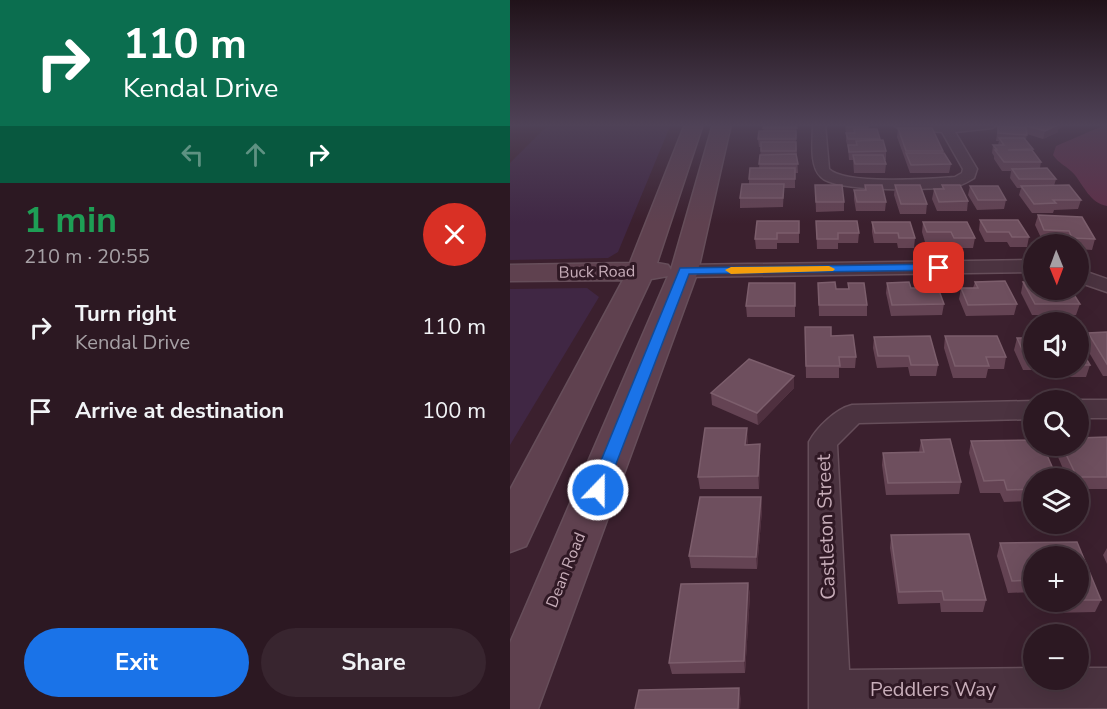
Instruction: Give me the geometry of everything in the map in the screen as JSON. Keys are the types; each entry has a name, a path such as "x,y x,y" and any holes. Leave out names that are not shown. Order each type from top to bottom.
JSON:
{"main road":[{"path":"510,533 640,271 682,157"},
{"name":"Dean Road","path":"510,709 684,271 713,157"},
{"name":"Buck Road","path":"510,273 684,271"}],"street":[{"path":"821,157 822,169 826,176 838,181 942,182 958,180 969,175 970,169 963,157"},
{"path":"684,271 1023,267"},
{"path":"1089,279 1107,286"},
{"path":"1089,409 1107,409"},
{"name":"Castleton Street","path":"830,699 823,442 852,414 1023,410"},
{"name":"Peddlers Way","path":"830,699 1107,688"}],"shaded area":[{"path":"516,157 657,157 618,252 608,258 510,260 510,163"},
{"path":"1055,157 1107,157 1107,206 1092,198 1074,174"},
{"path":"587,288 599,297 510,445 510,289"}],"building":[{"path":"760,157 797,157 798,164 759,164"},
{"path":"853,157 884,157 886,164 855,164"},
{"path":"908,157 947,157 951,164 911,165"},
{"path":"1000,157 1037,157 1041,162 1004,162"},
{"path":"750,168 795,168 795,179 749,179"},
{"path":"1047,168 1056,179 1019,179 1012,169"},
{"path":"742,184 784,184 783,198 740,198"},
{"path":"815,185 842,185 844,202 816,202"},
{"path":"865,185 882,185 886,202 857,202 854,190 866,190"},
{"path":"895,185 920,185 927,204 901,204"},
{"path":"942,185 960,185 968,201 939,202 934,189 944,189"},
{"path":"1069,185 1081,200 1053,200 1056,203 1034,204 1021,186"},
{"path":"970,186 998,186 1006,200 978,200"},
{"path":"1038,215 1082,217 1095,239 1089,239 1089,234 1044,230"},
{"path":"980,220 1018,220 1027,234 1023,234 1023,237 1012,237 1009,232 987,232"},
{"path":"757,221 799,221 799,233 777,233 777,239 755,239"},
{"path":"816,221 857,221 859,233 838,233 838,239 817,239"},
{"path":"872,222 910,222 915,238 899,238 898,233 875,233"},
{"path":"923,222 967,222 975,238 954,238 951,232 927,232"},
{"path":"1005,281 1017,304 968,305 961,288 978,288 975,282"},
{"path":"835,282 836,289 849,289 848,283 864,283 867,305 819,305 818,283"},
{"path":"909,282 911,288 938,288 944,304 892,305 887,283"},
{"path":"749,283 795,283 795,306 746,306"},
{"path":"1033,300 1077,300 1080,304 1035,304"},
{"path":"805,327 831,327 831,336 853,335 856,357 839,357 840,366 806,366"},
{"path":"1107,332 1107,364 1089,335"},
{"path":"930,336 938,365 911,365 909,356 878,356 874,337"},
{"path":"945,336 997,336 1006,357 986,357 989,366 955,366"},
{"path":"1017,338 1023,338 1023,351"},
{"path":"749,359 794,376 757,413 711,393"},
{"path":"705,428 747,428 745,445 760,444 758,476 698,477"},
{"path":"1107,437 1107,477 1089,477 1089,468 1073,468 1067,456 1089,456 1089,438"},
{"path":"950,439 961,482 888,483 883,453 924,452 921,440"},
{"path":"1023,440 1023,456 1047,456 1053,468 1023,468 1023,489 1007,490 1004,480 984,481 971,441"},
{"path":"700,497 761,497 756,557 689,556"},
{"path":"969,534 986,600 944,600 942,591 899,592 891,535"},
{"path":"1077,542 1079,546 1023,546 1023,580 1012,581 1000,543"},
{"path":"1089,571 1101,600 1089,600"},
{"path":"748,583 744,661 669,663 681,584"},
{"path":"739,688 738,709 635,709 639,690"}],"slow traffic":[{"path":"731,270 829,269"}],"route":[{"path":"598,490 684,271 939,268"}]}
